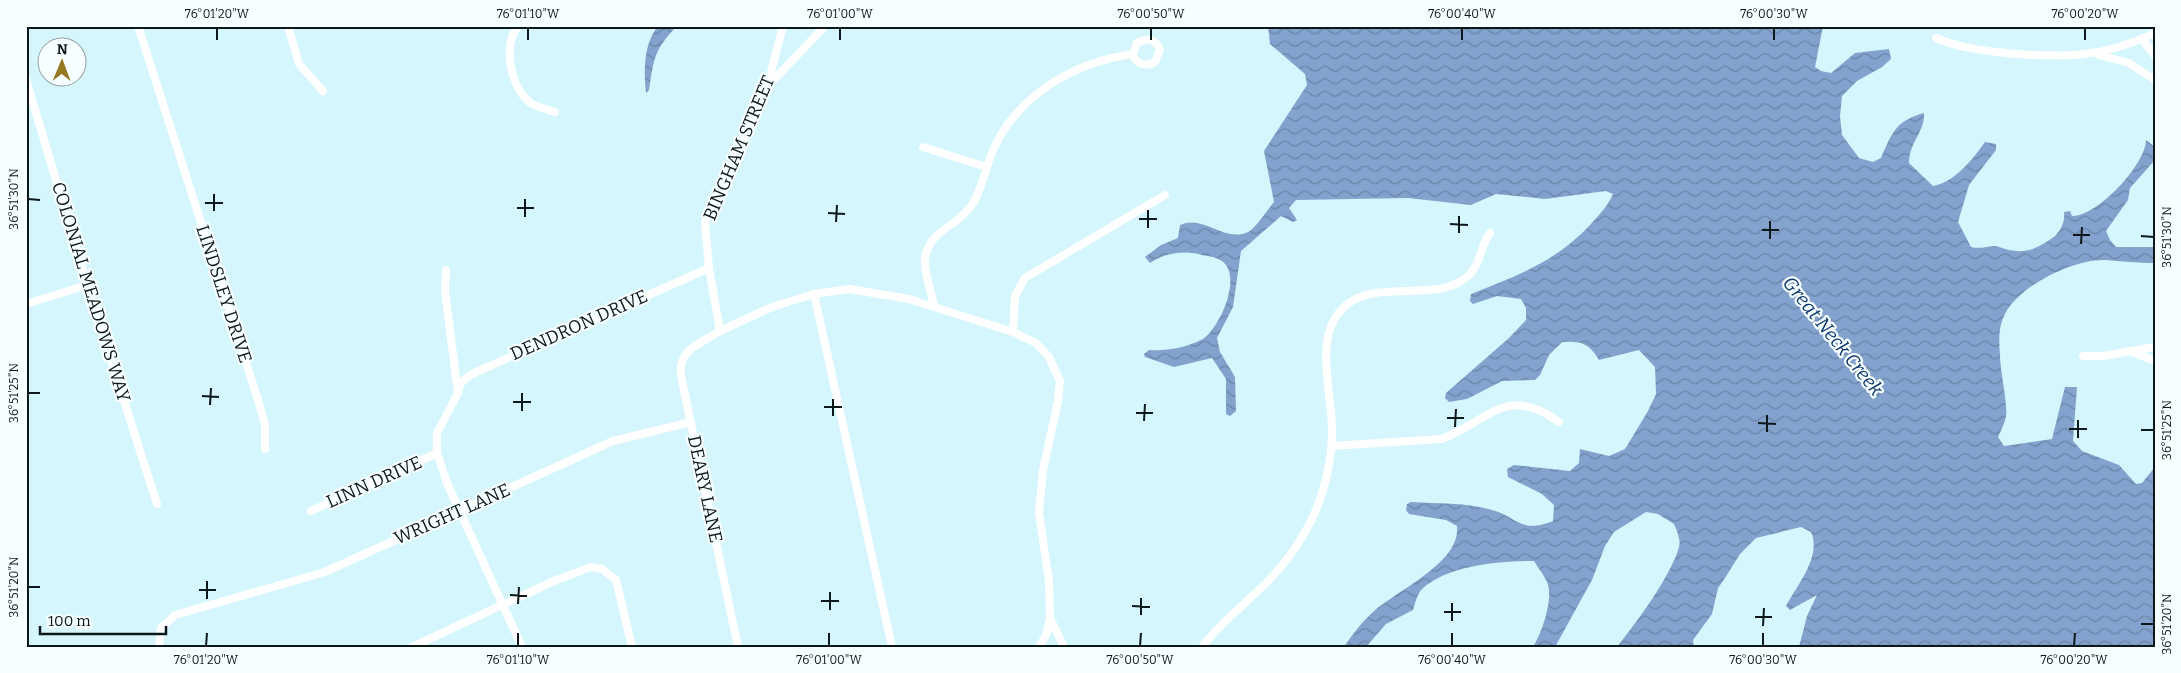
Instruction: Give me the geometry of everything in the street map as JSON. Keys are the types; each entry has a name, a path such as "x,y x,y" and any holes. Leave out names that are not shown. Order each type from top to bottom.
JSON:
{"street":[{"name":"LINDSLEY DRIVE","path":"138,26 258,400 265,425 265,449"},
{"path":"288,26 299,64 323,91"},
{"name":"BINGHAM STREET","path":"720,331 709,268 705,222 767,88 784,26"},
{"path":"767,88 825,26"},
{"path":"514,27 509,58 515,85 530,103 555,112"},
{"path":"1936,38 1966,49 2048,56 2095,54 2115,49 2155,32"},
{"path":"2142,39 2155,56"},
{"path":"934,306 925,265 927,248 935,236 960,219 972,204 1005,127 1036,93 1091,64 1133,54"},
{"path":"2095,54 2129,63 2155,80"},
{"name":"COLONIAL MEADOWS WAY","path":"26,79 87,285 157,504"},
{"path":"922,147 986,168"},
{"path":"1013,332 1015,296 1025,278 1165,194"},
{"path":"1202,647 1230,615 1265,584 1295,548 1319,503 1326,480 1332,446 1326,350 1330,329 1336,317 1350,303 1370,294 1397,290 1439,288 1464,279 1474,270 1483,244 1490,233"},
{"name":"DENDRON DRIVE","path":"437,453 437,433 458,393 461,383 470,375 709,268"},
{"path":"446,270 445,290 458,393"},
{"path":"26,304 87,285"},
{"name":"DEARY LANE","path":"738,647 680,368 686,353 720,331 772,307 832,290 860,289 934,306 1013,332 1036,343 1044,350 1060,381 1059,395 1049,438 1039,497 1049,582 1050,618"},
{"path":"814,294 892,647"},
{"path":"2083,356 2103,356 2155,347"},
{"path":"2130,351 2155,361"},
{"path":"1332,446 1442,439 1458,433 1498,409 1517,404 1537,408 1559,422"},
{"name":"WRIGHT LANE","path":"159,647 161,628 175,615 325,572 613,441 691,422"},
{"path":"437,453 460,510 522,647"},
{"name":"LINN DRIVE","path":"311,510 437,453"},
{"path":"412,647 503,604 591,567 602,569 616,580 632,647"},
{"path":"1039,647 1046,635 1050,618"},
{"path":"1050,618 1064,647"}],"water":[{"path":"658,26 677,26 659,48 652,70 649,90 646,93 645,67 647,50 653,33"},
{"name":"Great Neck Creek","path":"1268,26 1823,26 1815,67 1821,71 1831,73 1855,53 1889,49 1891,59 1882,67 1857,81 1842,96 1840,116 1842,135 1859,158 1873,162 1881,158 1896,129 1914,116 1924,113 1922,126 1911,149 1909,163 1933,186 1941,184 1956,175 1969,163 1985,142 1996,144 1996,150 1969,185 1958,222 1971,247 1974,248 1996,246 2022,251 2034,249 2044,243 2060,231 2064,212 2070,211 2072,216 2082,214 2106,199 2118,187 2138,162 2144,150 2146,140 2155,147 2155,160 2130,188 2128,200 2106,231 2116,247 2155,247 2155,263 2105,260 2078,264 2063,269 2034,284 2012,304 2001,324 1999,345 2006,416 1998,437 2004,446 2052,439 2065,387 2077,387 2073,441 2082,451 2119,465 2136,484 2142,483 2155,467 2155,647 1799,647 1807,616 1817,595 1790,610 1786,606 1807,570 1813,551 1814,541 1811,532 1801,527 1756,538 1740,554 1718,588 1712,614 1693,640 1694,647 1617,647 1661,585 1675,559 1679,547 1679,538 1674,524 1658,514 1646,512 1614,532 1605,546 1592,580 1555,647 1533,647 1543,624 1549,597 1547,582 1534,561 1475,566 1446,574 1422,589 1417,596 1413,610 1386,624 1366,647 1344,647 1364,621 1381,605 1424,576 1438,564 1448,553 1455,540 1457,526 1446,520 1409,514 1406,510 1407,504 1411,502 1482,507 1501,513 1520,523 1533,526 1553,521 1554,505 1542,494 1508,477 1507,469 1514,465 1570,471 1579,463 1580,449 1609,456 1625,449 1656,394 1655,367 1639,350 1599,360 1592,350 1584,344 1562,342 1549,355 1540,375 1535,380 1502,381 1467,399 1449,402 1445,398 1446,393 1509,338 1526,320 1526,308 1521,299 1497,296 1473,304 1470,301 1471,294 1535,267 1563,249 1590,225 1605,207 1613,194 1606,191 1545,199 1496,194 1471,205 1408,198 1296,200 1289,208 1297,220 1293,222 1281,216 1241,251 1233,307 1217,338 1220,352 1235,377 1236,411 1230,416 1226,414 1226,379 1212,358 1174,367 1145,357 1144,354 1149,350 1182,347 1201,340 1208,335 1222,314 1227,302 1230,277 1227,267 1220,260 1212,257 1192,253 1179,253 1166,255 1150,263 1145,257 1161,245 1178,238 1180,225 1197,223 1231,234 1248,232 1258,223 1274,202 1264,151 1307,85 1305,74 1270,44"}]}
